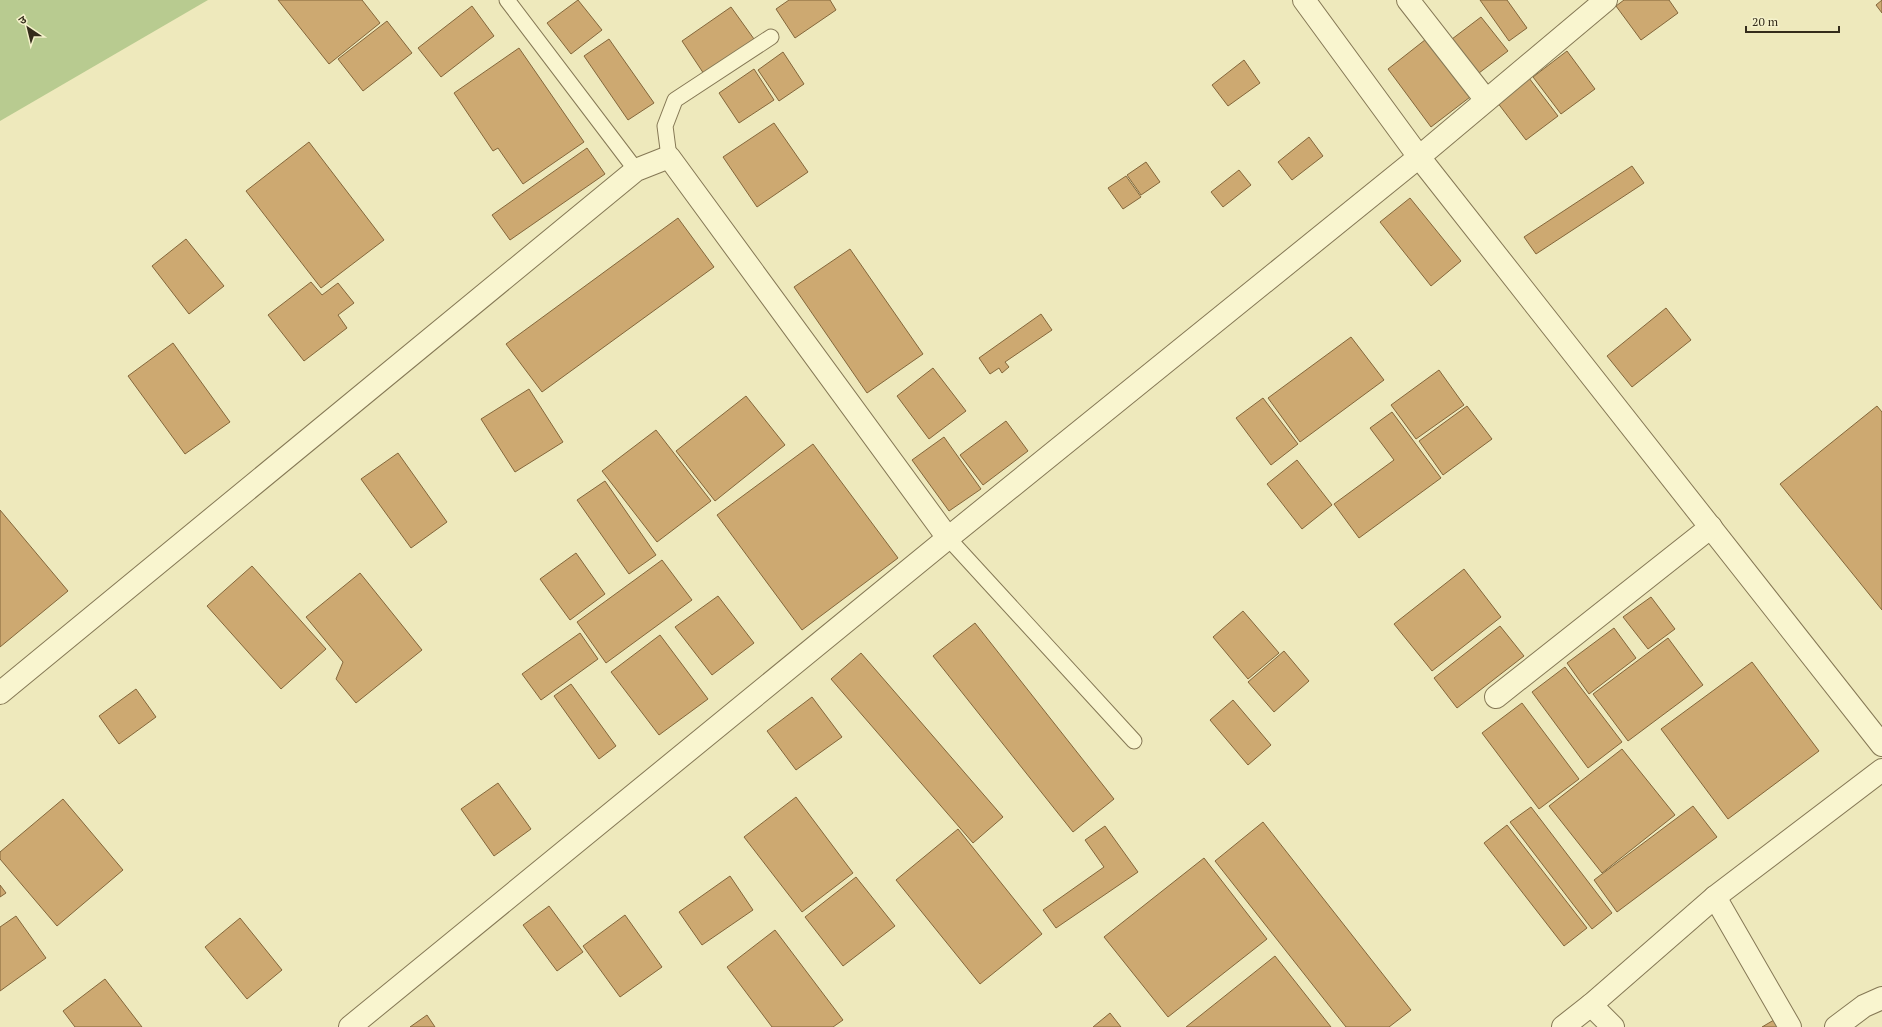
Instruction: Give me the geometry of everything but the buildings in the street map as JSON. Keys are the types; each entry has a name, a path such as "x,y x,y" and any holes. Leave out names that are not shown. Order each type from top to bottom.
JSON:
{"street":[{"path":"1304,0 1419,157 1882,745"},
{"path":"1408,0 1486,100"},
{"path":"350,1027 948,538 1419,157 1606,0"},
{"path":"0,693 636,170 669,157 948,538"},
{"path":"1496,697 1711,527"},
{"path":"1563,1027 1591,1005 1715,897 1880,777"},
{"path":"1715,897 1790,1027"},
{"path":"1836,1027 1864,1006 1882,998"},
{"path":"1591,1005 1613,1027"}],"lane":[{"path":"507,0 636,170"},
{"path":"669,157 664,126 675,100 771,38"},
{"path":"948,538 1134,741"}],"green space":[{"path":"0,0 208,0 0,121"}]}
